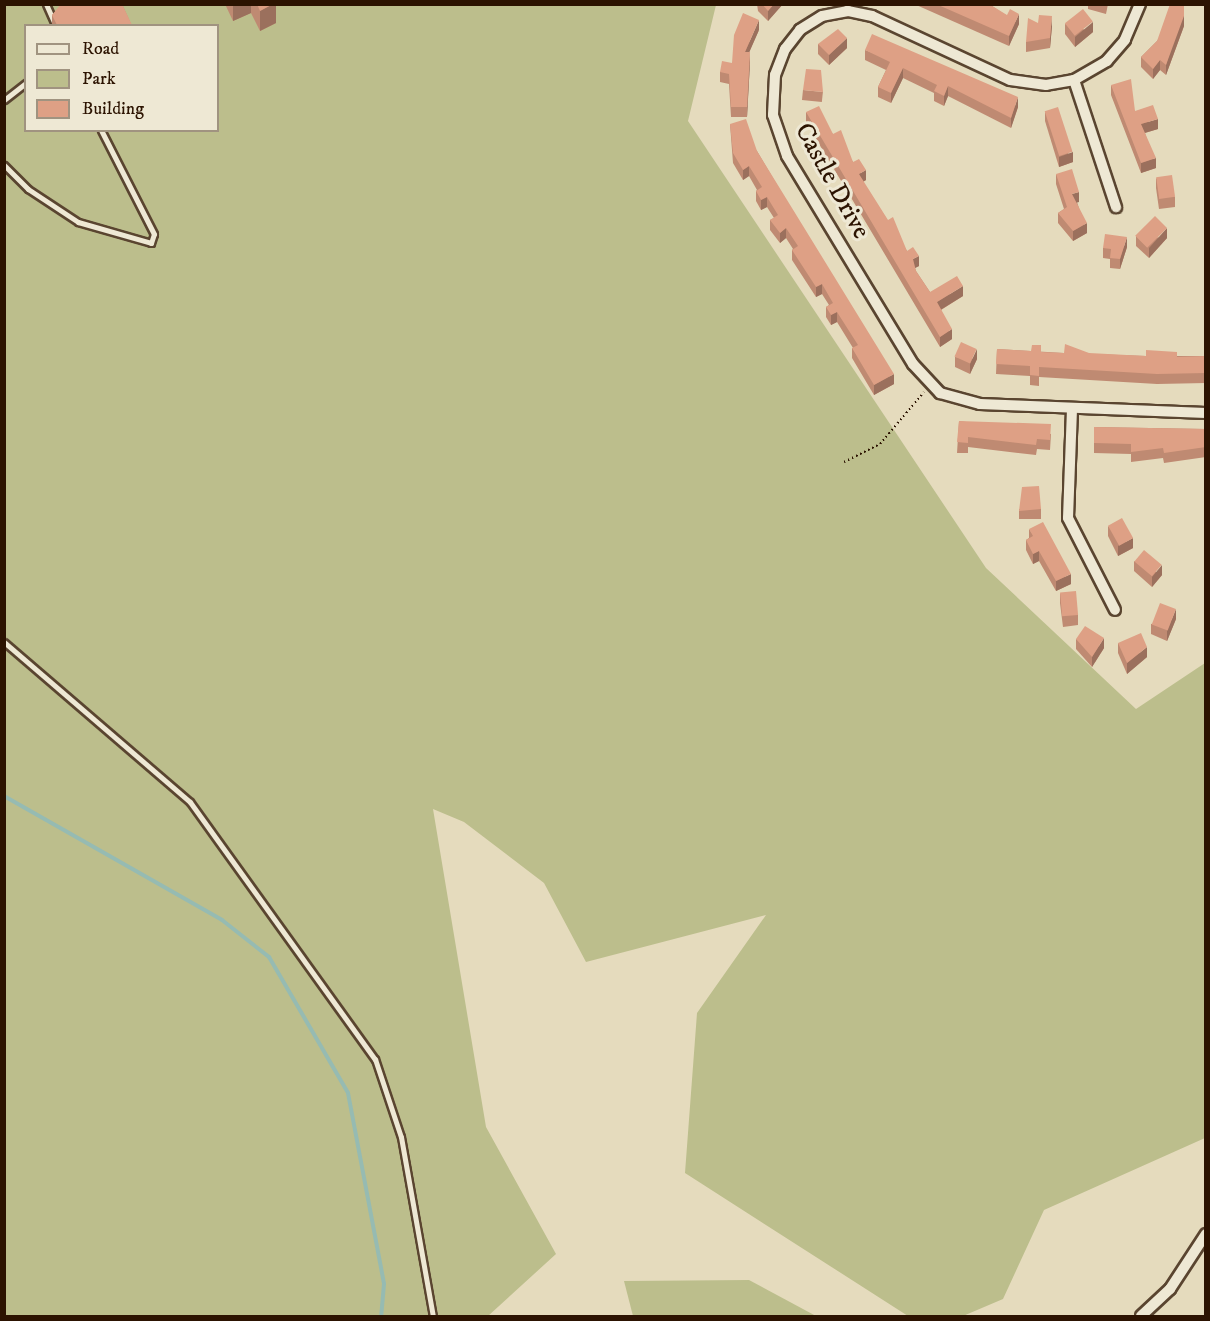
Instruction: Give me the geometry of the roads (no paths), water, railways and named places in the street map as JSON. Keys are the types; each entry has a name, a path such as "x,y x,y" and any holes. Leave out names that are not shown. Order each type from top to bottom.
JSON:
{"street":[{"name":"Castle Drive","path":"1072,409 967,402 929,386 782,144 772,103 785,49 816,18 861,13 1010,80 1046,85 1074,80 1117,51 1140,4"},
{"path":"1074,80 1116,207"},
{"path":"1115,610 1068,518 1072,409 1206,413"},
{"path":"1142,1317 1170,1289 1206,1234"}],"lane":[{"path":"46,4 55,24"},
{"path":"4,100 24,85"},
{"path":"4,165 28,189 78,222 151,243 154,234 102,132"},
{"path":"4,642 190,802 375,1059 401,1137 433,1317"}],"waterway":[{"path":"4,796 222,920 269,957 348,1093 384,1284 381,1316"}]}
